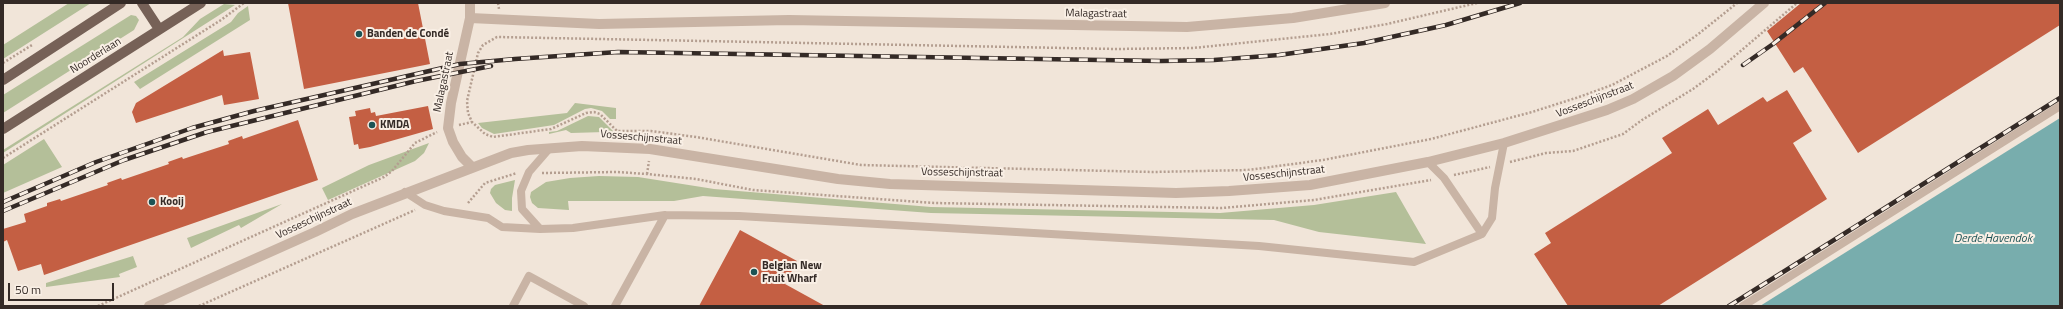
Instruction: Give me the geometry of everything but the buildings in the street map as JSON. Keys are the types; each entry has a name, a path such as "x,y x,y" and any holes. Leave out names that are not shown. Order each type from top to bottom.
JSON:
{"main road":[{"path":"3,80 121,3"},
{"path":"142,3 159,29"},
{"name":"Noorderlaan","path":"3,129 201,3"}],"street":[{"name":"Malagastraat","path":"470,3 470,18 451,103 448,128 459,152 472,167"},
{"name":"Malagastraat","path":"470,18 599,24 789,20 1187,27 1293,18 1385,3"},
{"name":"Vosseschijnstraat","path":"149,306 352,214 405,192 511,153 549,149 582,146 650,149 838,179 890,184 1176,193 1310,185 1428,162 1504,143 1570,123 1639,96 1692,63 1764,3"}],"lane":[{"path":"1743,306 2060,106"},
{"path":"405,192 425,205 444,211 488,218 502,227 540,229 573,228 665,215 747,216 1260,246 1414,262 1482,234 1492,218 1499,165 1504,143"},
{"path":"540,229 522,209 520,191 529,172 549,149"},
{"path":"1428,162 1444,178 1482,234"},
{"path":"615,306 665,215"},
{"path":"514,306 529,276 584,306"}],"path":[{"path":"3,158 221,20 244,3"},
{"path":"1477,3 1387,24 1330,34 1193,48 1116,49 497,37 489,40 483,45 478,53 467,101 472,122 485,134 494,137 543,131 586,113 594,112 600,114 617,131 651,131 696,137 861,165 1153,172 1248,170 1286,166 1431,139 1532,112 1605,87 1641,71 1667,56 1697,35 1737,3"},
{"path":"463,205 470,203 481,185 485,182 513,173 529,172 572,174 616,172 647,174 696,179 753,190 934,203 1222,208 1314,200 1444,178 1546,153 1573,151 1623,134 1704,81 1797,3"},
{"path":"98,306 384,177 392,171 415,143 424,137 448,128"},
{"path":"199,306 425,205"}],"green space":[{"path":"69,3 91,3 3,59 3,45"},
{"path":"224,4 235,5 3,153 3,150 183,37 200,19"},
{"path":"248,6 250,20 140,89 134,82 231,22 238,13"},
{"path":"131,15 136,16 139,20 134,30 3,113 3,95"},
{"path":"575,103 616,108 616,119 610,119 602,111 591,108 585,109 554,125 494,134 482,128 478,123 567,113"},
{"path":"588,116 599,117 616,134 644,136 646,139 610,138 605,132 571,133 566,130 549,134 549,132 557,131"},
{"path":"44,139 62,167 3,193 3,165"},
{"path":"429,143 424,153 415,161 328,200 322,188 369,165"},
{"path":"599,176 638,177 714,189 931,207 1220,213 1314,205 1396,192 1426,244 1319,232 1274,220 931,213 703,196 674,201 568,201 569,210 538,208 532,203 530,197 531,192 546,182 570,178"},
{"path":"515,180 512,198 512,211 505,210 496,203 490,193 491,189 495,185"},
{"path":"282,204 241,228 239,225 191,248 187,238"},
{"path":"133,256 137,267 119,274 120,277 46,287 46,283"}],"water":[{"name":"Derde Havendok","path":"2060,118 2060,306 1760,306"}],"railway":[{"path":"3,202 96,162 192,128 254,111 460,64 618,52 1161,61 1214,60 1279,55 1364,43 1446,25 1520,3"},
{"path":"1743,65 1773,44 1825,3"},
{"path":"3,211 124,160 207,132 416,81 491,66"},
{"path":"1729,306 2060,98"}],"place":[{"name":"Banden de Condé","path":"359,34"},
{"name":"KMDA","path":"372,125"},
{"name":"Kooij","path":"152,202"},
{"name":"Belgian New Fruit Wharf","path":"754,272"}]}
